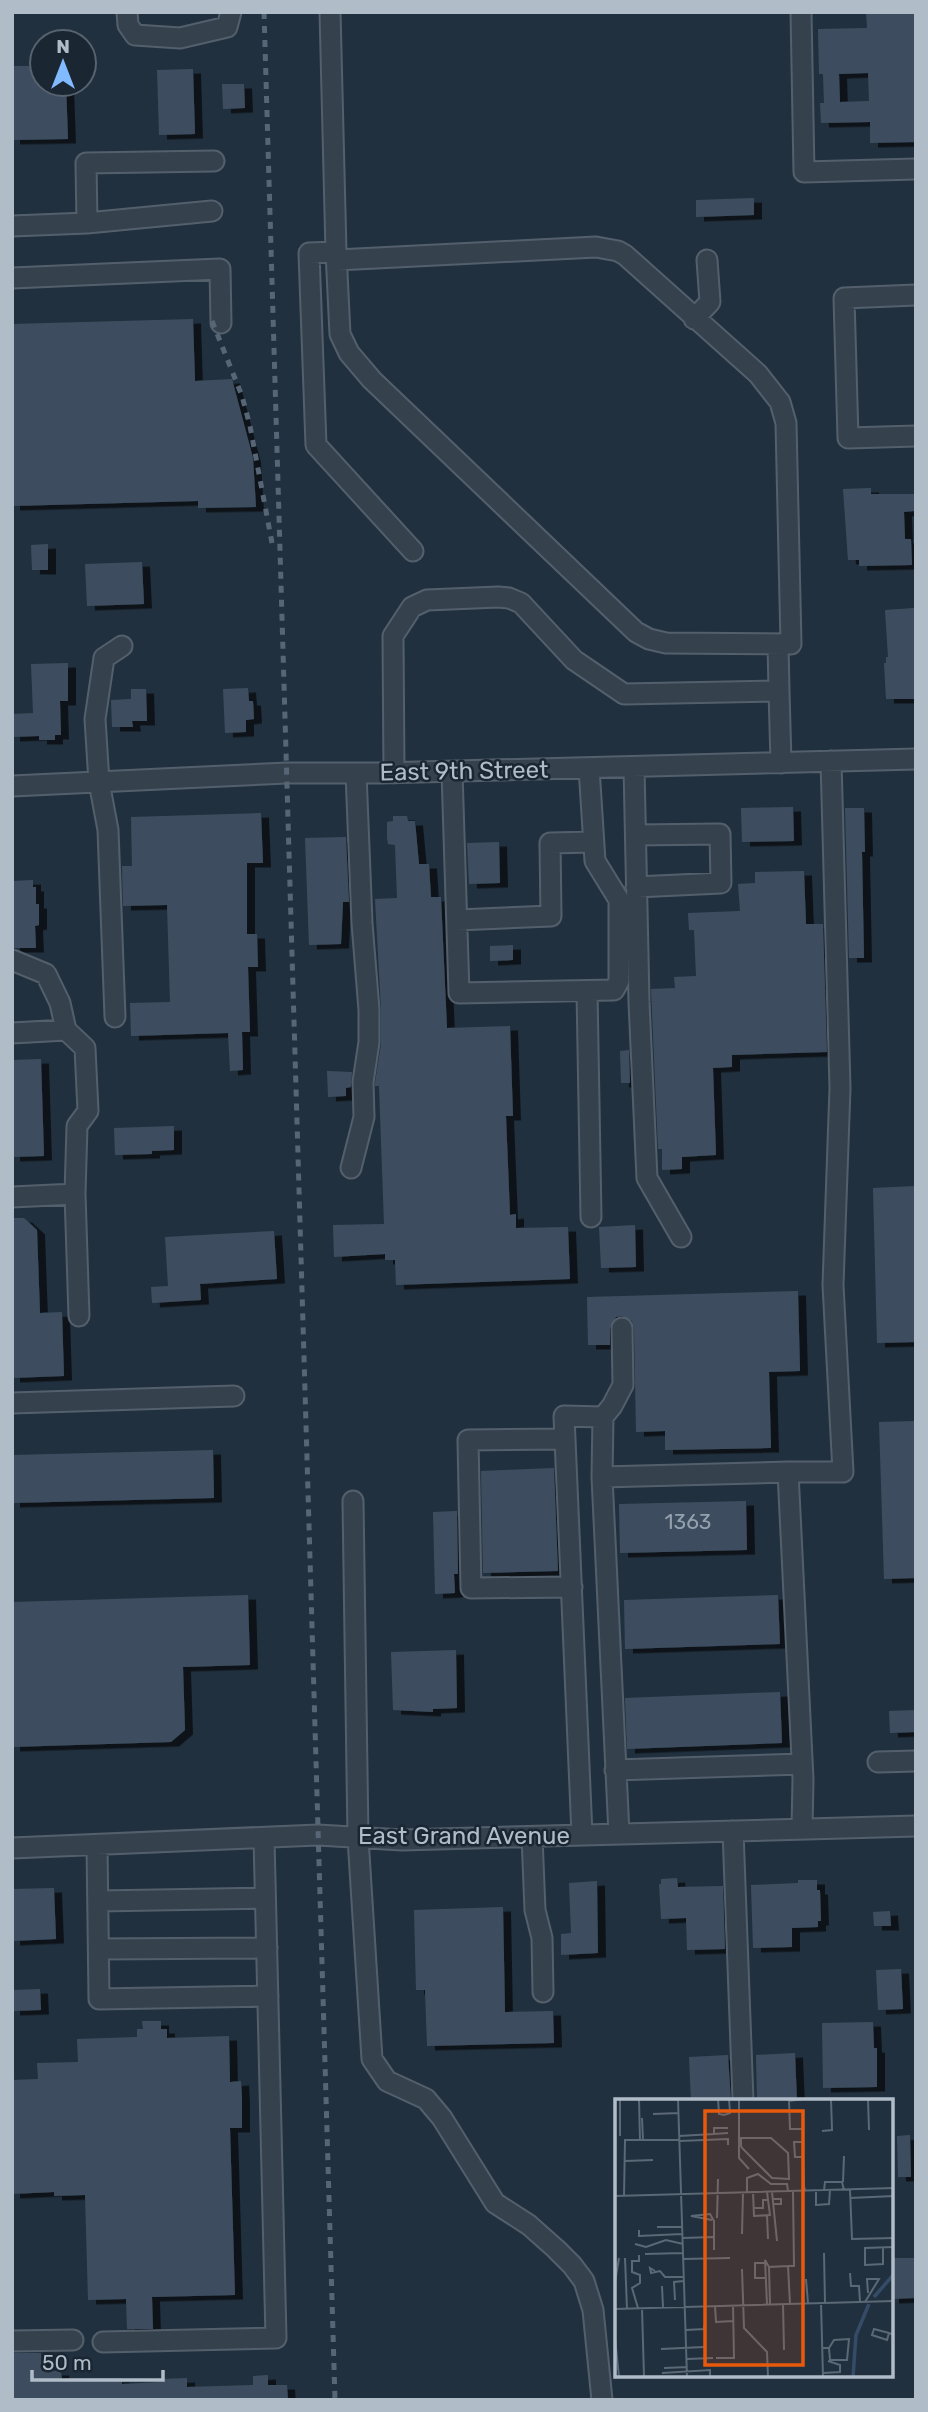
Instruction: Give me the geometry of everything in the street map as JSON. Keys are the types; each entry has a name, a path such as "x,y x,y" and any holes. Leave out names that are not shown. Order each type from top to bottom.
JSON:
{"street":[{"path":"127,12 128,25 135,35 180,38 227,27 231,12"},
{"path":"330,12 337,256 340,334 349,353 372,380 636,632 666,643 791,643 786,423 780,402 758,374 625,255 609,248 337,256 309,253 316,446 413,551"},
{"path":"801,12 804,172 916,169"},
{"path":"87,223 86,163 214,161"},
{"path":"12,226 87,223 212,211"},
{"path":"694,319 709,302 707,260"},
{"path":"12,278 220,269 221,323"},
{"path":"916,295 844,298 848,438 916,436"},
{"path":"394,773 393,636 411,607 427,600 509,598 521,603 574,660 624,694 779,691"},
{"path":"778,643 781,763"},
{"path":"115,1017 108,830 99,782 95,719 104,658 121,646"},
{"name":"East 9th Street","path":"12,786 287,772 452,772 916,759"},
{"path":"602,1477 844,1472 834,1285 839,1088 831,761"},
{"path":"634,767 639,1002 647,1178 681,1237"},
{"path":"452,772 459,993 614,990 619,981 619,900 595,861 589,768"},
{"path":"351,1168 363,1117 363,1082 369,1042 356,773"},
{"path":"635,835 720,834 721,883 636,887"},
{"path":"457,920 551,916 550,843 593,842"},
{"path":"12,960 46,974 60,1003 66,1030 85,1048 88,1111 78,1126 75,1194 79,1316"},
{"path":"587,991 591,1217"},
{"path":"12,1032 66,1030"},
{"path":"12,1197 75,1194"},
{"path":"619,1834 602,1477 603,1417 623,1385 622,1328"},
{"path":"12,1403 234,1396"},
{"path":"582,1835 564,1416 603,1417"},
{"path":"565,1439 468,1440 471,1588 572,1587"},
{"path":"788,1472 802,1765 802,1829"},
{"path":"353,1501 358,1838 372,2059 387,2081 426,2099 442,2118 495,2203 529,2225 572,2265 584,2281 593,2310 602,2400"},
{"path":"878,1762 916,1761"},
{"path":"615,1770 802,1765"},
{"name":"East Grand Avenue","path":"12,1848 318,1835 402,1840 916,1826"},
{"path":"733,1830 743,2099"},
{"path":"532,1837 535,1910 542,1938 543,1992"},
{"path":"103,2342 276,2338 264,1838"},
{"path":"97,1845 99,1999 268,1996"},
{"path":"99,1901 265,1898"},
{"path":"99,1949 267,1948"},
{"path":"12,2341 73,2340"}],"building":[{"path":"866,12 916,12 916,142 870,143 870,122 821,123 820,103 824,103 823,74 819,74 818,29 867,28","holes":["868,73 869,101 840,102 839,74"]},
{"path":"12,66 28,66 28,98 67,98 68,139 12,140"},
{"path":"193,69 195,134 159,135 157,70"},
{"path":"222,84 244,84 245,108 223,109"},
{"path":"754,198 754,215 696,217 696,200"},
{"path":"193,319 195,381 232,379 253,458 256,507 198,508 198,501 12,506 12,324"},
{"path":"871,488 871,494 914,494 914,511 904,512 905,539 911,539 912,565 859,566 859,560 848,560 843,489"},
{"path":"48,544 48,570 32,570 31,545"},
{"path":"142,562 144,604 87,606 85,564"},
{"path":"914,608 916,699 886,699 884,663 888,657 885,610"},
{"path":"68,663 68,701 60,701 61,735 55,735 55,740 39,740 39,736 12,737 12,714 33,713 31,664"},
{"path":"248,688 249,701 253,701 254,719 246,720 246,732 225,733 223,689"},
{"path":"131,689 146,689 147,721 132,721 133,727 112,727 111,700 131,699"},
{"path":"793,807 794,841 742,842 741,808"},
{"path":"845,808 864,808 864,958 849,958"},
{"path":"261,813 263,863 247,863 247,934 257,934 258,967 248,967 250,1032 242,1032 243,1070 230,1071 228,1033 131,1036 130,1003 170,1002 167,905 123,906 122,866 132,866 131,817"},
{"path":"393,816 407,816 408,821 415,821 419,864 429,864 431,897 441,897 447,1028 510,1026 513,1116 506,1116 510,1215 516,1214 516,1228 568,1227 570,1279 396,1285 395,1260 385,1260 385,1254 334,1257 333,1225 384,1224 379,1086 375,1086 381,1044 381,1010 375,899 397,898 395,845 388,844 387,838 387,822 393,821"},
{"path":"346,837 349,902 343,902 341,944 309,945 305,838"},
{"path":"499,842 500,883 469,884 467,843"},
{"path":"804,871 806,924 823,924 827,1052 732,1055 732,1067 713,1068 716,1155 682,1157 682,1169 662,1170 662,1149 658,1149 651,989 675,988 674,977 696,976 694,930 689,930 688,913 740,911 738,884 755,883 755,872"},
{"path":"33,880 33,887 36,887 36,904 39,904 39,925 35,926 36,948 12,948 12,881"},
{"path":"513,945 513,960 490,961 490,946"},
{"path":"629,1050 630,1083 621,1083 620,1051"},
{"path":"41,1059 44,1156 12,1157 12,1060"},
{"path":"327,1071 352,1072 351,1087 346,1088 346,1096 328,1097"},
{"path":"174,1126 174,1150 152,1151 152,1154 115,1155 114,1128"},
{"path":"916,1186 916,1342 877,1343 873,1188"},
{"path":"12,1218 24,1218 37,1230 40,1313 62,1312 64,1376 12,1378"},
{"path":"635,1225 636,1267 601,1268 599,1227"},
{"path":"274,1231 277,1279 200,1284 201,1300 152,1303 151,1287 168,1286 165,1237"},
{"path":"798,1291 800,1371 769,1372 771,1448 665,1450 665,1431 636,1432 632,1321 622,1316 616,1317 610,1328 610,1345 588,1345 587,1297"},
{"path":"916,1421 916,1578 884,1579 879,1422"},
{"path":"213,1450 214,1498 12,1503 12,1455"},
{"path":"554,1468 558,1571 483,1573 481,1471"},
{"path":"746,1501 747,1550 620,1553 619,1504"},
{"path":"457,1511 458,1574 454,1574 455,1593 435,1594 433,1512"},
{"path":"248,1595 250,1665 183,1667 185,1730 171,1742 12,1747 12,1602"},
{"path":"778,1595 780,1644 625,1649 624,1600"},
{"path":"456,1650 457,1708 433,1709 433,1712 393,1710 391,1652"},
{"path":"780,1692 782,1743 627,1749 625,1698"},
{"path":"916,1710 916,1732 890,1733 889,1711"},
{"path":"677,1878 678,1887 723,1886 725,1949 687,1950 686,1918 661,1919 659,1884 661,1879"},
{"path":"798,1880 817,1880 821,1921 818,1921 818,1927 792,1928 792,1947 753,1948 751,1885 798,1883"},
{"path":"597,1881 598,1953 561,1955 561,1934 571,1933 569,1883"},
{"path":"54,1888 56,1939 12,1941 12,1889"},
{"path":"503,1907 505,2012 553,2011 554,2043 427,2046 425,1990 416,1990 414,1910"},
{"path":"890,1911 891,1926 874,1926 873,1912"},
{"path":"901,1969 903,2009 878,2010 876,1970"},
{"path":"40,1989 41,2010 12,2011 12,1990"},
{"path":"142,2021 161,2021 161,2029 167,2029 167,2038 229,2036 230,2082 241,2081 242,2098 242,2128 230,2128 235,2295 152,2297 153,2329 127,2329 126,2299 88,2300 85,2195 54,2196 54,2192 12,2194 12,2080 38,2079 37,2063 78,2062 77,2039 137,2037 137,2029 143,2029"},
{"path":"873,2022 874,2048 877,2048 877,2087 823,2088 822,2023"},
{"path":"795,2053 797,2099 757,2099 756,2055"},
{"path":"728,2055 731,2099 691,2099 689,2057"},
{"path":"910,2135 911,2177 898,2177 897,2136"},
{"path":"893,2258 916,2258 916,2298 893,2299"},
{"path":"12,2353 41,2353 42,2371 61,2371 62,2379 122,2378 122,2384 187,2378 187,2387 253,2385 253,2376 268,2375 268,2385 287,2385 288,2400 12,2400"}],"railway":[{"path":"264,12 335,2400"},
{"path":"212,321 242,396 272,543"}]}
